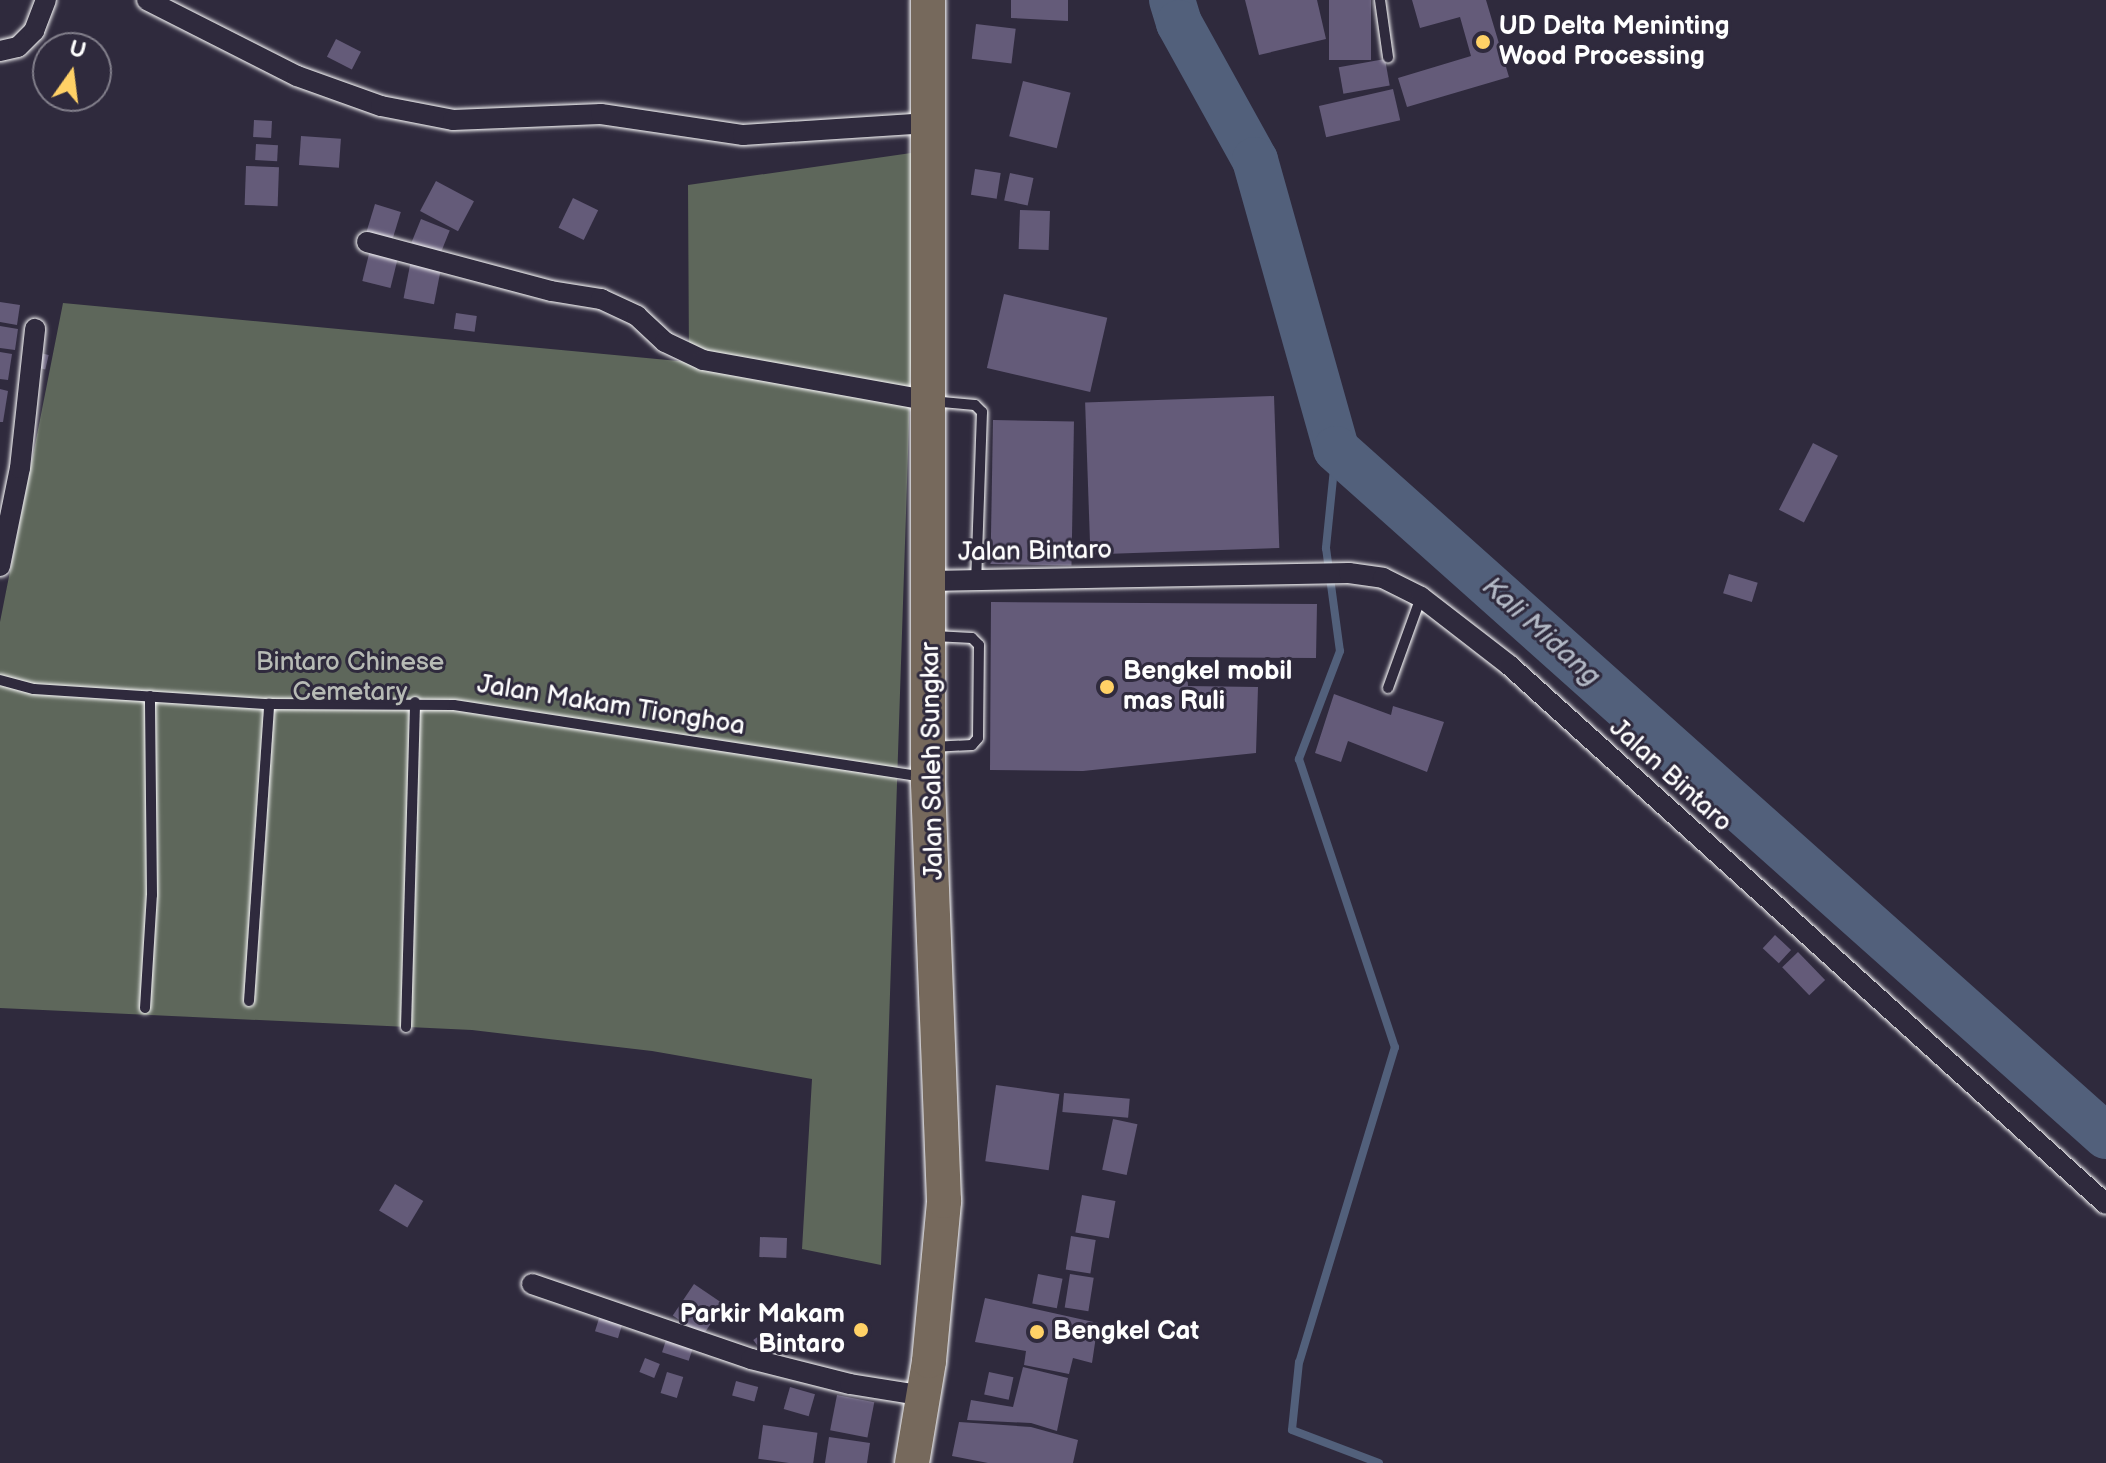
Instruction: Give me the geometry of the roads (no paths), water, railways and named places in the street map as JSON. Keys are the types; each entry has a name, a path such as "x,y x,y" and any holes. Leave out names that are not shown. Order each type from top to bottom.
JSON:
{"highway":[{"name":"Jalan Saleh Sungkar","path":"911,0 928,57"},
{"name":"Jalan Saleh Sungkar","path":"912,1463 924,1396 944,1201 929,763 932,636 929,581 928,0"}],"street":[{"path":"0,51 18,47 34,31 46,0"},
{"path":"147,0 297,76 381,106 453,120 601,114 757,135 929,123"},
{"path":"367,242 551,291 601,299 637,316 665,342 703,360 930,401"},
{"path":"0,566 10,467 35,329"},
{"name":"Jalan Bintaro","path":"929,581 1319,572 1383,578 1421,597 1509,665 2106,1204"},
{"path":"532,1284 751,1359 850,1384 924,1396"}],"lane":[{"path":"1380,0 1388,57"},
{"path":"930,401 975,405 982,412 976,580"},
{"path":"1388,688 1421,597"},
{"name":"Jalan Makam Tionghoa","path":"0,680 34,689 269,704 386,707 415,702 929,763 972,745 978,738 979,645 972,638 932,636"},
{"path":"145,1008 152,895 150,696"},
{"path":"406,1027 415,702"},
{"path":"249,1001 269,704"}],"waterway":[{"name":"Kali Midang","path":"1172,0 1179,23 1255,160 1336,449 2106,1136"},
{"path":"1336,449 1326,548 1340,651 1299,759 1395,1047 1299,1362 1292,1430 1379,1463"}],"place":[{"name":"UD Delta Meninting Wood Processing","path":"1483,42"},
{"name":"Bengkel mobil mas Ruli","path":"1107,687"},
{"name":"Parkir Makam Bintaro","path":"861,1330"},
{"name":"Bengkel Cat","path":"1037,1332"}],"park label":[{"name":"Bintaro Chinese Cemetary","path":"350,678"}]}
